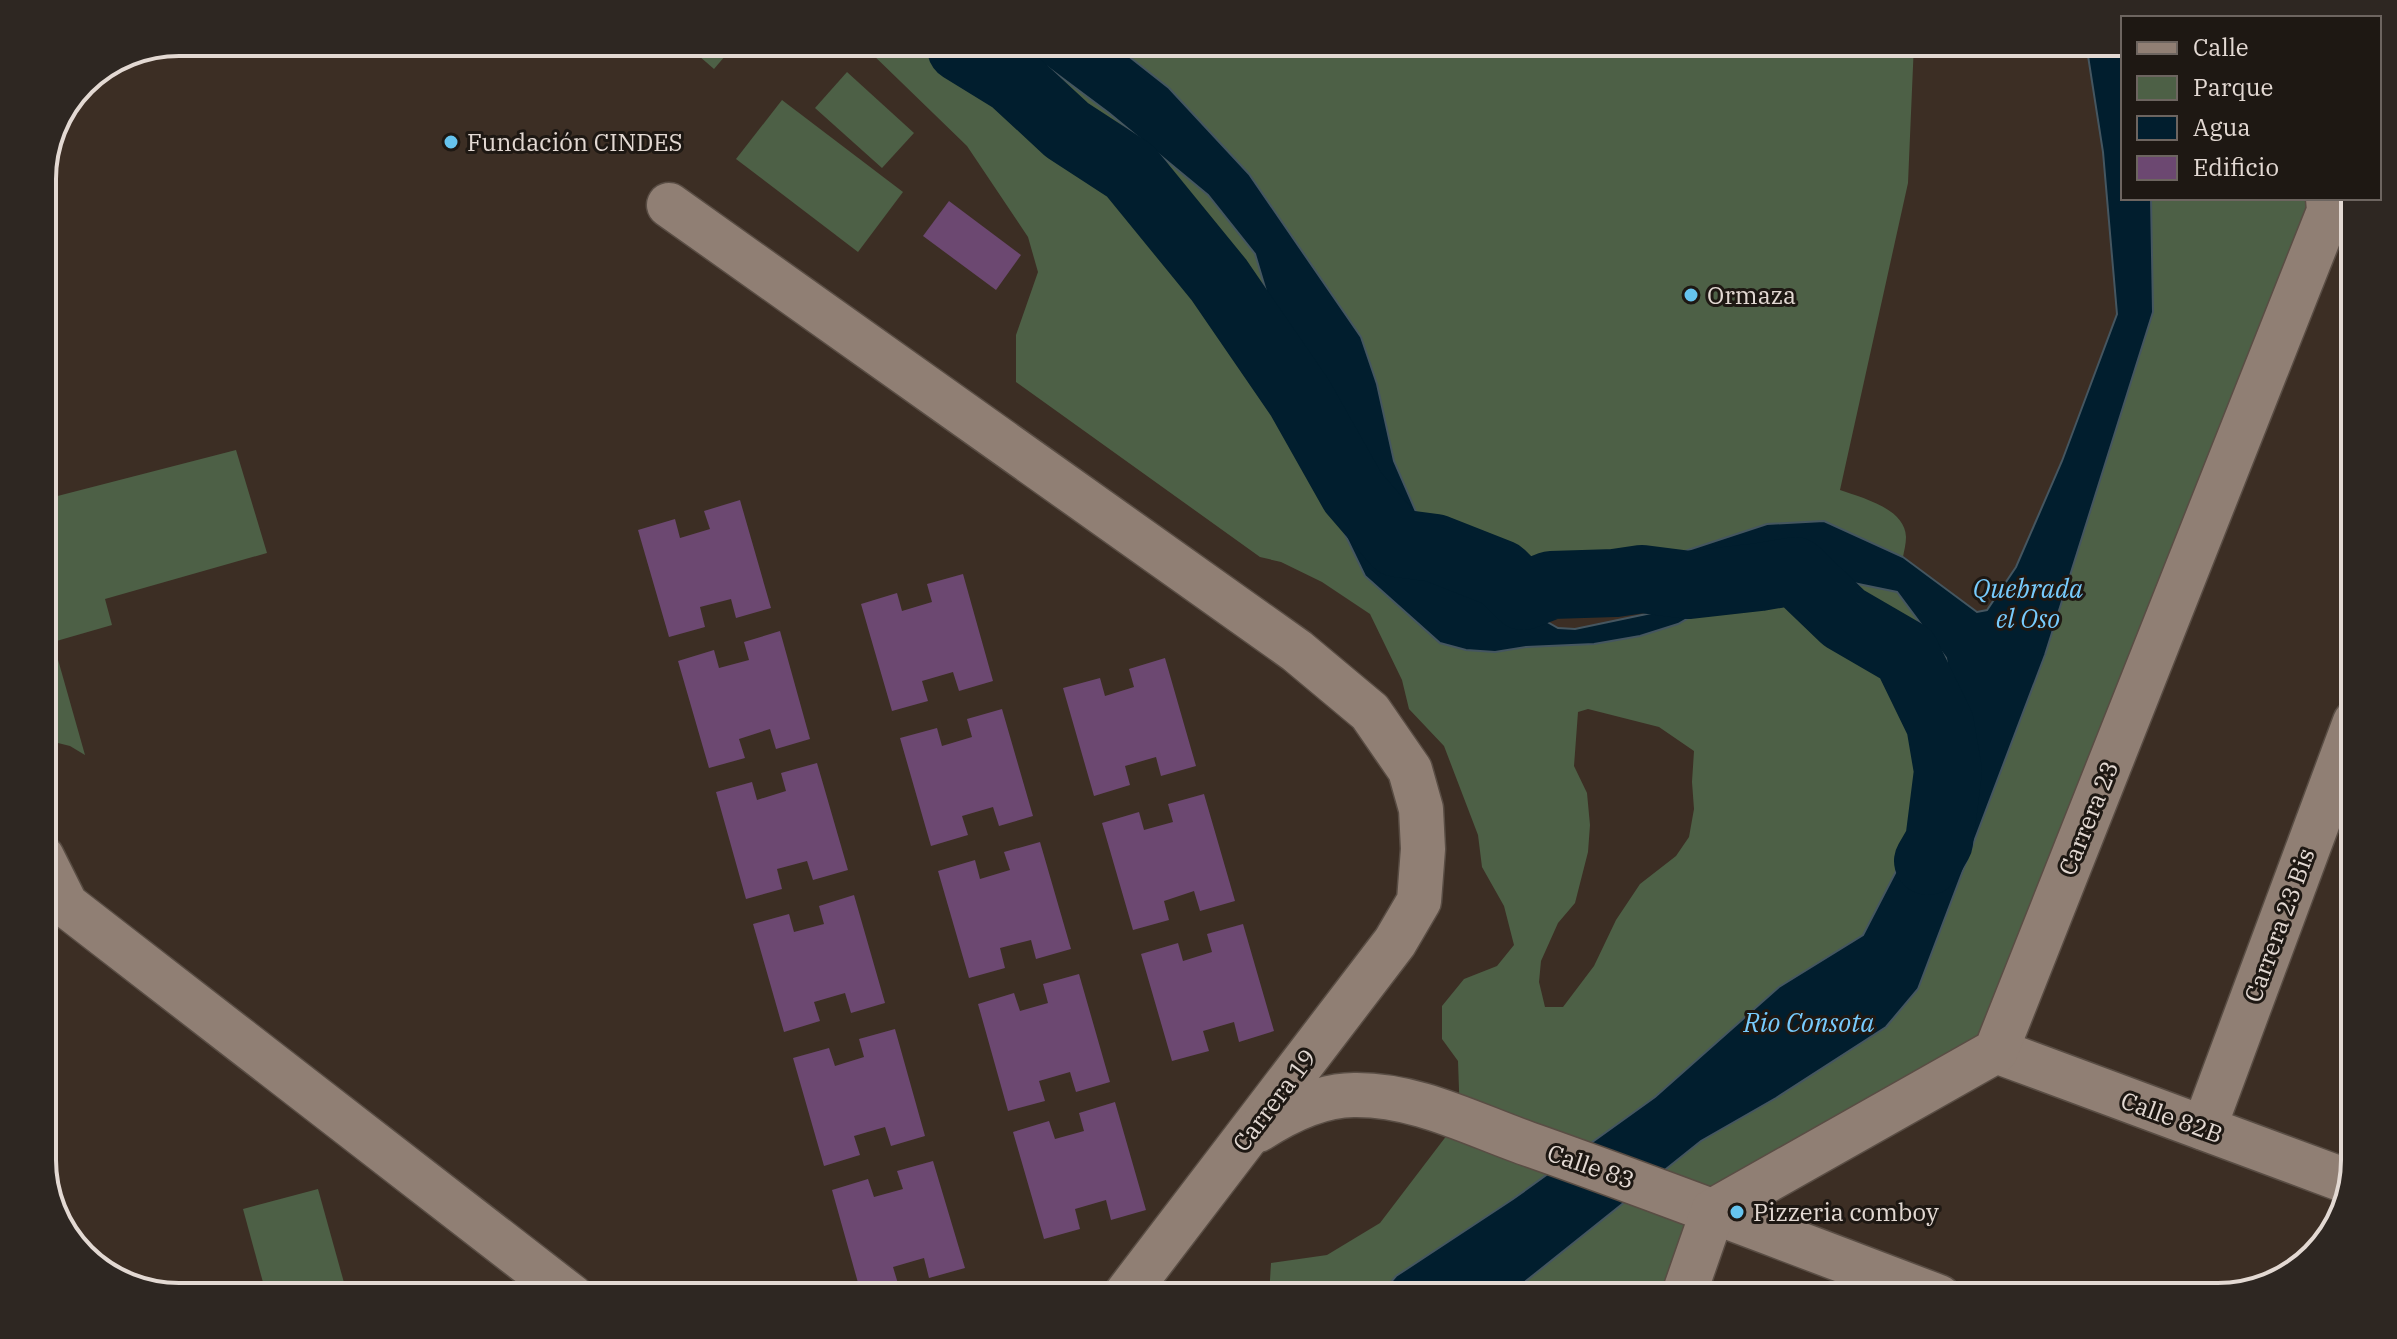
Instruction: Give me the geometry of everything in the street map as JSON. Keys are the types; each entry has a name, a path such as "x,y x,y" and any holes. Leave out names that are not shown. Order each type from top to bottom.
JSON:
{"street":[{"name":"Carrera 19","path":"669,205 1297,651 1370,712 1410,770 1421,809 1423,849 1419,901 1395,942 1135,1283"},
{"name":"Carrera 23","path":"1996,1051 2337,208"},
{"name":"Carrera 23 Bis","path":"2204,1128 2341,760"},
{"path":"56,885 66,905 554,1283"},
{"name":"Calle 82B","path":"1996,1051 2340,1178"},
{"path":"1685,1283 1694,1204 1996,1051"},
{"name":"Calle 83","path":"1243,1140 1275,1119 1305,1105 1353,1095 1406,1099 1902,1283"}],"green space":[{"path":"699,56 725,56 714,69"},
{"path":"874,56 1033,56 1109,113 1208,195 1255,254 1272,311 1318,432 1337,518 1365,576 1439,643 1495,652 1526,647 1594,644 1678,624 1760,577 1795,571 1897,592 1946,658 1957,726 1948,771 1863,935 1779,987 1655,1097 1390,1283 1270,1283 1271,1263 1327,1255 1380,1223 1460,1118 1458,1061 1442,1039 1442,1006 1464,979 1497,966 1514,945 1504,906 1482,867 1478,835 1444,746 1409,709 1402,680 1370,614 1322,582 1281,562 1260,557 1016,382 1016,335 1038,272 1028,237 967,146","holes":["1588,709 1659,727 1694,751 1694,809 1689,837 1676,856 1640,884 1616,920 1594,966 1563,1007 1545,1007 1539,982 1541,961 1558,923 1575,903 1588,852 1590,825 1587,793 1574,766 1578,712"]},
{"name":"Ormaza","path":"1128,56 1913,56 1908,183 1840,490 1881,506 1898,519 1906,537 1903,557 1824,521 1767,524 1676,554 1555,573 1501,574 1459,566 1435,548 1427,537 1394,461 1377,384 1330,291 1249,174 1169,88"},
{"path":"847,72 914,133 882,168 815,108"},
{"path":"782,100 903,192 858,252 736,159"},
{"path":"2151,200 2327,200 1996,1051 1713,1211 1688,1283 1524,1283 1701,1141 1776,1098 1886,1027 1918,989 2045,655 2153,312"},
{"path":"236,450 267,553 105,599 112,625 56,641 56,496"},
{"path":"56,653 85,755 56,742"},
{"path":"318,1189 344,1283 263,1283 243,1209"}],"water":[{"name":"Rio Consota","path":"1033,56 1128,56 1169,88 1249,174 1361,337 1377,384 1394,461 1427,537 1435,548 1459,566 1501,574 1555,573 1676,554 1767,524 1824,521 1903,557 1977,612 1987,610 2016,567 2062,461 2117,314 2103,152 2088,56 2121,56 2121,200 2151,200 2153,312 2045,655 1918,989 1886,1027 1776,1098 1701,1141 1524,1283 1390,1283 1655,1097 1779,987 1863,935 1948,771 1957,726 1946,658 1897,592 1795,571 1760,577 1678,624 1640,636 1594,644 1526,647 1495,652 1466,650 1440,643 1365,576 1337,518 1318,432 1272,311 1255,254 1208,195 1109,113","holes":["1642,579 1688,585 1656,612 1575,629 1558,628 1537,616 1523,596 1533,587 1555,583"]}],"building":[{"path":"949,201 1021,255 996,290 923,236"},
{"path":"740,500 771,608 736,618 731,599 700,607 705,627 669,637 638,530 675,519 680,538 710,529 704,511"},
{"path":"963,574 993,681 959,691 953,672 922,681 928,701 892,711 861,604 897,593 902,611 932,602 927,584"},
{"path":"780,631 810,739 776,749 770,729 739,739 745,758 709,768 678,661 714,650 719,668 749,660 744,642"},
{"path":"1165,658 1196,766 1161,776 1156,757 1125,766 1130,785 1094,796 1063,688 1100,678 1105,696 1134,687 1129,669"},
{"path":"1002,709 1033,816 999,826 993,807 962,816 968,835 931,846 900,738 937,728 942,746 972,737 967,719"},
{"path":"817,763 848,870 813,880 807,861 777,869 782,889 746,899 716,792 752,782 757,800 786,791 781,773"},
{"path":"1204,794 1235,901 1200,911 1194,891 1164,901 1169,920 1133,930 1102,823 1139,812 1144,830 1173,822 1168,804"},
{"path":"1040,842 1071,949 1036,959 1031,940 1000,948 1005,968 969,978 938,871 975,860 980,879 1010,870 1004,852"},
{"path":"854,895 885,1003 851,1013 845,993 814,1002 820,1021 784,1032 753,924 789,914 794,932 824,924 819,906"},
{"path":"1243,924 1274,1031 1239,1042 1234,1022 1203,1031 1209,1051 1172,1061 1141,954 1178,943 1183,961 1212,952 1207,934"},
{"path":"1079,974 1110,1082 1076,1092 1070,1072 1039,1081 1045,1101 1008,1111 978,1004 1014,993 1020,1011 1048,1003 1043,984"},
{"path":"895,1029 925,1136 891,1146 885,1127 854,1136 860,1155 824,1166 793,1058 829,1048 835,1066 864,1057 859,1039"},
{"path":"1115,1102 1146,1210 1111,1220 1106,1200 1075,1209 1080,1229 1044,1239 1013,1132 1049,1121 1055,1139 1084,1131 1079,1113"},
{"path":"933,1161 965,1268 929,1278 924,1258 893,1267 898,1283 858,1283 832,1190 868,1179 874,1197 903,1189 897,1171"}],"waterway":[{"path":"974,56 1013,80 1067,130 1130,171 1219,280 1300,398 1353,492 1397,543 1435,548 1501,574 1523,596 1551,585 1642,579 1689,585 1795,571 1844,618 1906,654 1940,724 1948,771 1939,842 1928,861"}],"place":[{"name":"Fundación CINDES","path":"451,142"},
{"name":"Ormaza","path":"1691,295"},
{"name":"Pizzeria comboy","path":"1737,1212"}],"water label":[{"name":"Quebrada el Oso","path":"2028,603"}]}
